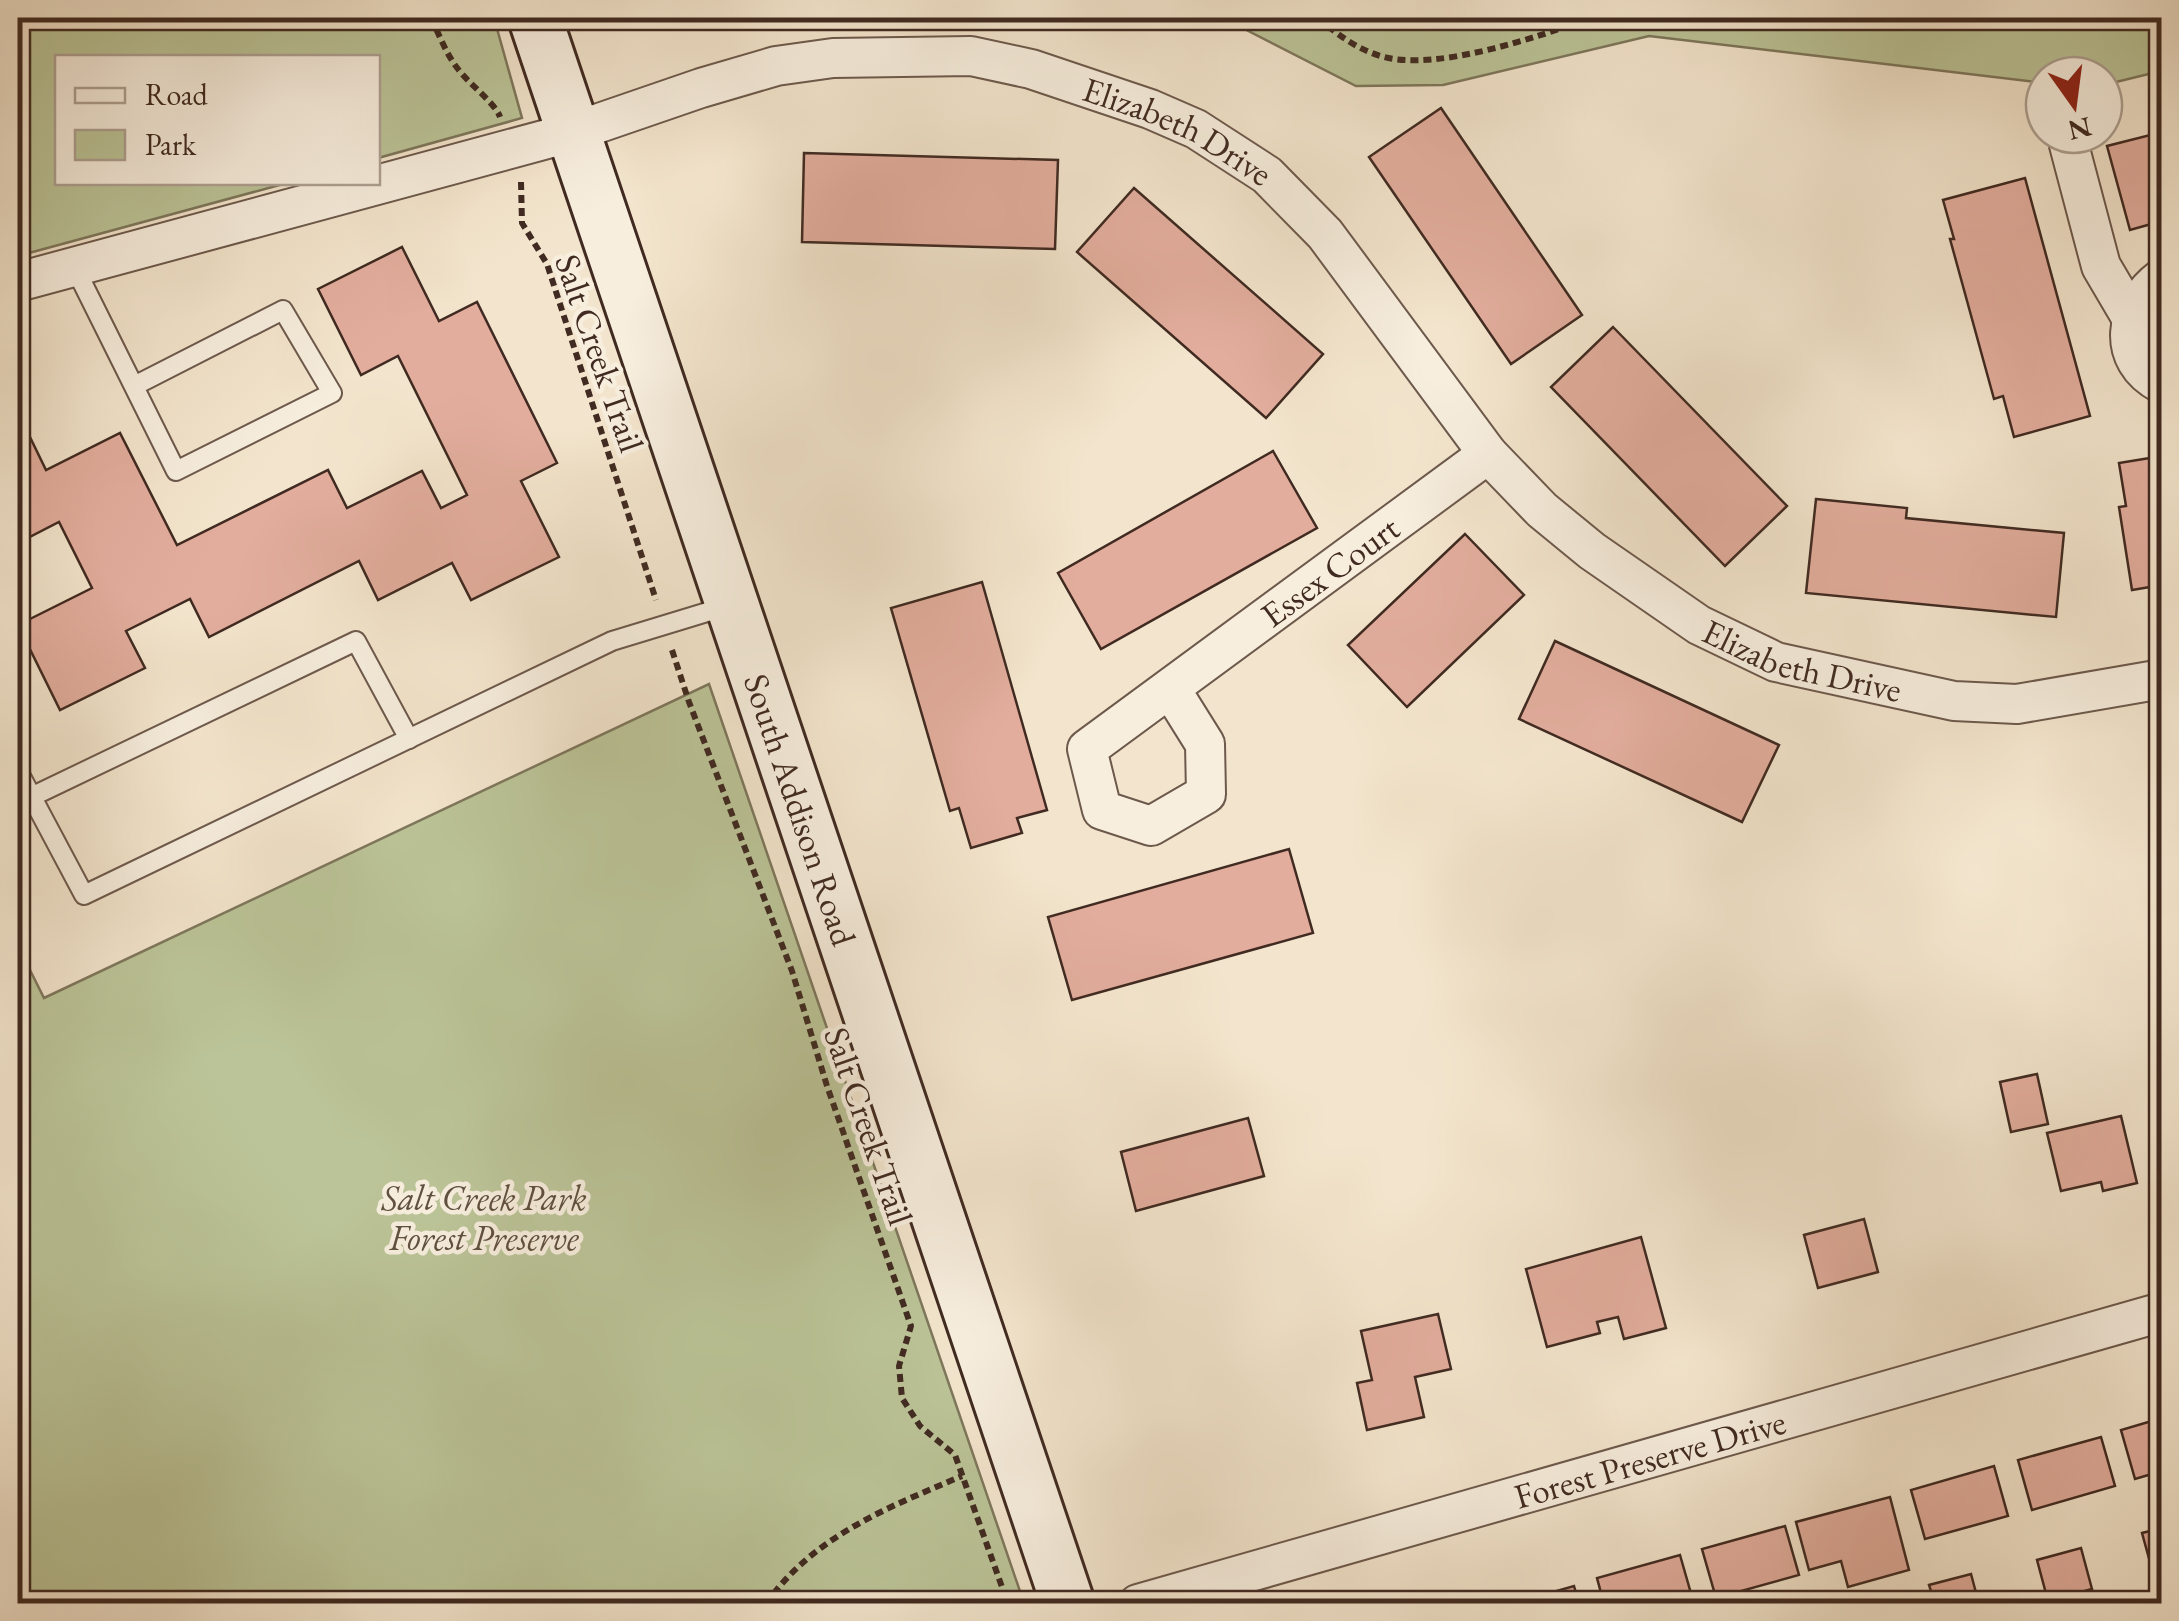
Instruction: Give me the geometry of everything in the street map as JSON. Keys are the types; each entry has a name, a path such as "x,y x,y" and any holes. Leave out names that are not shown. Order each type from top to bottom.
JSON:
{"street":[{"name":"South Addison Road","path":"535,18 1068,1604"},
{"name":"Elizabeth Drive","path":"380,184 573,132 776,66 834,58 970,56 1031,69 1196,129 1267,175 1325,234 1488,454 1542,510 1592,552 1699,624 1776,662 1954,701 2016,704 2162,679"},
{"path":"2071,155 2102,266 2131,317 2132,352 2143,374 2162,384"},
{"name":"Elizabeth Drive","path":"18,282 376,185"},
{"path":"2131,317 2144,292 2162,278"},
{"name":"Essex Court","path":"1170,688 1488,454"},
{"name":"Forest Preserve Drive","path":"1138,1604 2162,1312"}],"lane":[{"path":"74,266 176,471 332,393 282,310 134,386"},
{"path":"18,771 84,894 612,640 732,605"},
{"path":"31,797 356,641 409,739"}],"path":[{"path":"432,18 453,63 474,90 497,108"},
{"path":"1318,18 1343,40 1386,58 1416,58 1475,54 1590,18"},
{"name":"Salt Creek Trail","path":"522,184 522,223 547,264 654,595"},
{"name":"Salt Creek Trail","path":"672,651 792,971 827,1086 911,1326 899,1366 902,1398 920,1426 955,1455 1008,1604"},
{"path":"766,1604 778,1586 846,1529 962,1476"}],"green space":[{"path":"18,18 494,18 522,118 380,157 380,55 55,55 55,185 280,185 18,256"},
{"path":"1223,18 2161,18 2161,71 2124,80 2124,55 2024,55 2024,81 1649,36 1443,85 1356,86"},
{"name":"Salt Creek Park Forest Preserve","path":"709,684 1024,1603 18,1603 18,946 44,998"}],"building":[{"path":"1441,108 1582,315 1511,364 1369,157"},
{"path":"2162,132 2162,221 2130,230 2109,155 2124,155 2124,142"},
{"path":"804,153 1058,160 1055,249 802,242"},
{"path":"2025,178 2090,416 2014,437 2003,396 1994,399 1943,200"},
{"path":"1134,188 1323,354 1266,418 1077,252"},
{"path":"402,247 439,321 477,302 557,463 521,481 559,557 471,600 452,563 378,600 359,561 209,637 190,599 126,631 145,668 60,710 18,625 92,588 59,522 18,543 18,436 27,431 46,470 120,433 177,545 328,470 347,508 422,471 441,508 467,495 398,356 361,375 318,289"},
{"path":"1613,327 1787,506 1725,566 1551,387"},
{"path":"1273,451 1317,528 1101,649 1058,573"},
{"path":"2162,456 2162,585 2132,590 2119,507 2126,506 2119,463"},
{"path":"1816,499 1907,508 1906,518 2064,533 2056,617 1806,593"},
{"path":"1465,534 1524,595 1407,707 1348,645"},
{"path":"982,582 1047,810 1017,818 1022,833 971,848 959,808 950,811 891,608"},
{"path":"1555,641 1779,745 1742,822 1519,719"},
{"path":"1289,849 1313,933 1072,1000 1048,917"},
{"path":"2037,1074 2048,1124 2011,1132 2000,1082"},
{"path":"2121,1116 2137,1183 2103,1191 2101,1182 2061,1191 2047,1133"},
{"path":"1248,1118 1264,1176 1136,1211 1121,1152"},
{"path":"1864,1219 1878,1272 1818,1288 1804,1235"},
{"path":"1641,1237 1666,1328 1624,1339 1618,1317 1597,1322 1600,1333 1547,1347 1526,1269"},
{"path":"1438,1314 1451,1369 1415,1377 1424,1417 1367,1430 1357,1383 1372,1380 1361,1331"},
{"path":"2162,1418 2162,1471 2135,1479 2121,1430"},
{"path":"2101,1437 2115,1486 2032,1510 2018,1460"},
{"path":"1994,1466 2008,1516 1925,1539 1911,1490"},
{"path":"1890,1497 1909,1570 1848,1587 1841,1561 1809,1570 1796,1522"},
{"path":"1785,1526 1799,1575 1716,1598 1702,1549"},
{"path":"2162,1528 2162,1571 2153,1573 2142,1533"},
{"path":"2081,1548 2092,1589 2048,1601 2037,1560"},
{"path":"1680,1555 1694,1604 1604,1604 1597,1578"},
{"path":"1971,1574 1979,1604 1935,1604 1929,1585"},
{"path":"1574,1586 1579,1604 1511,1604"}]}
